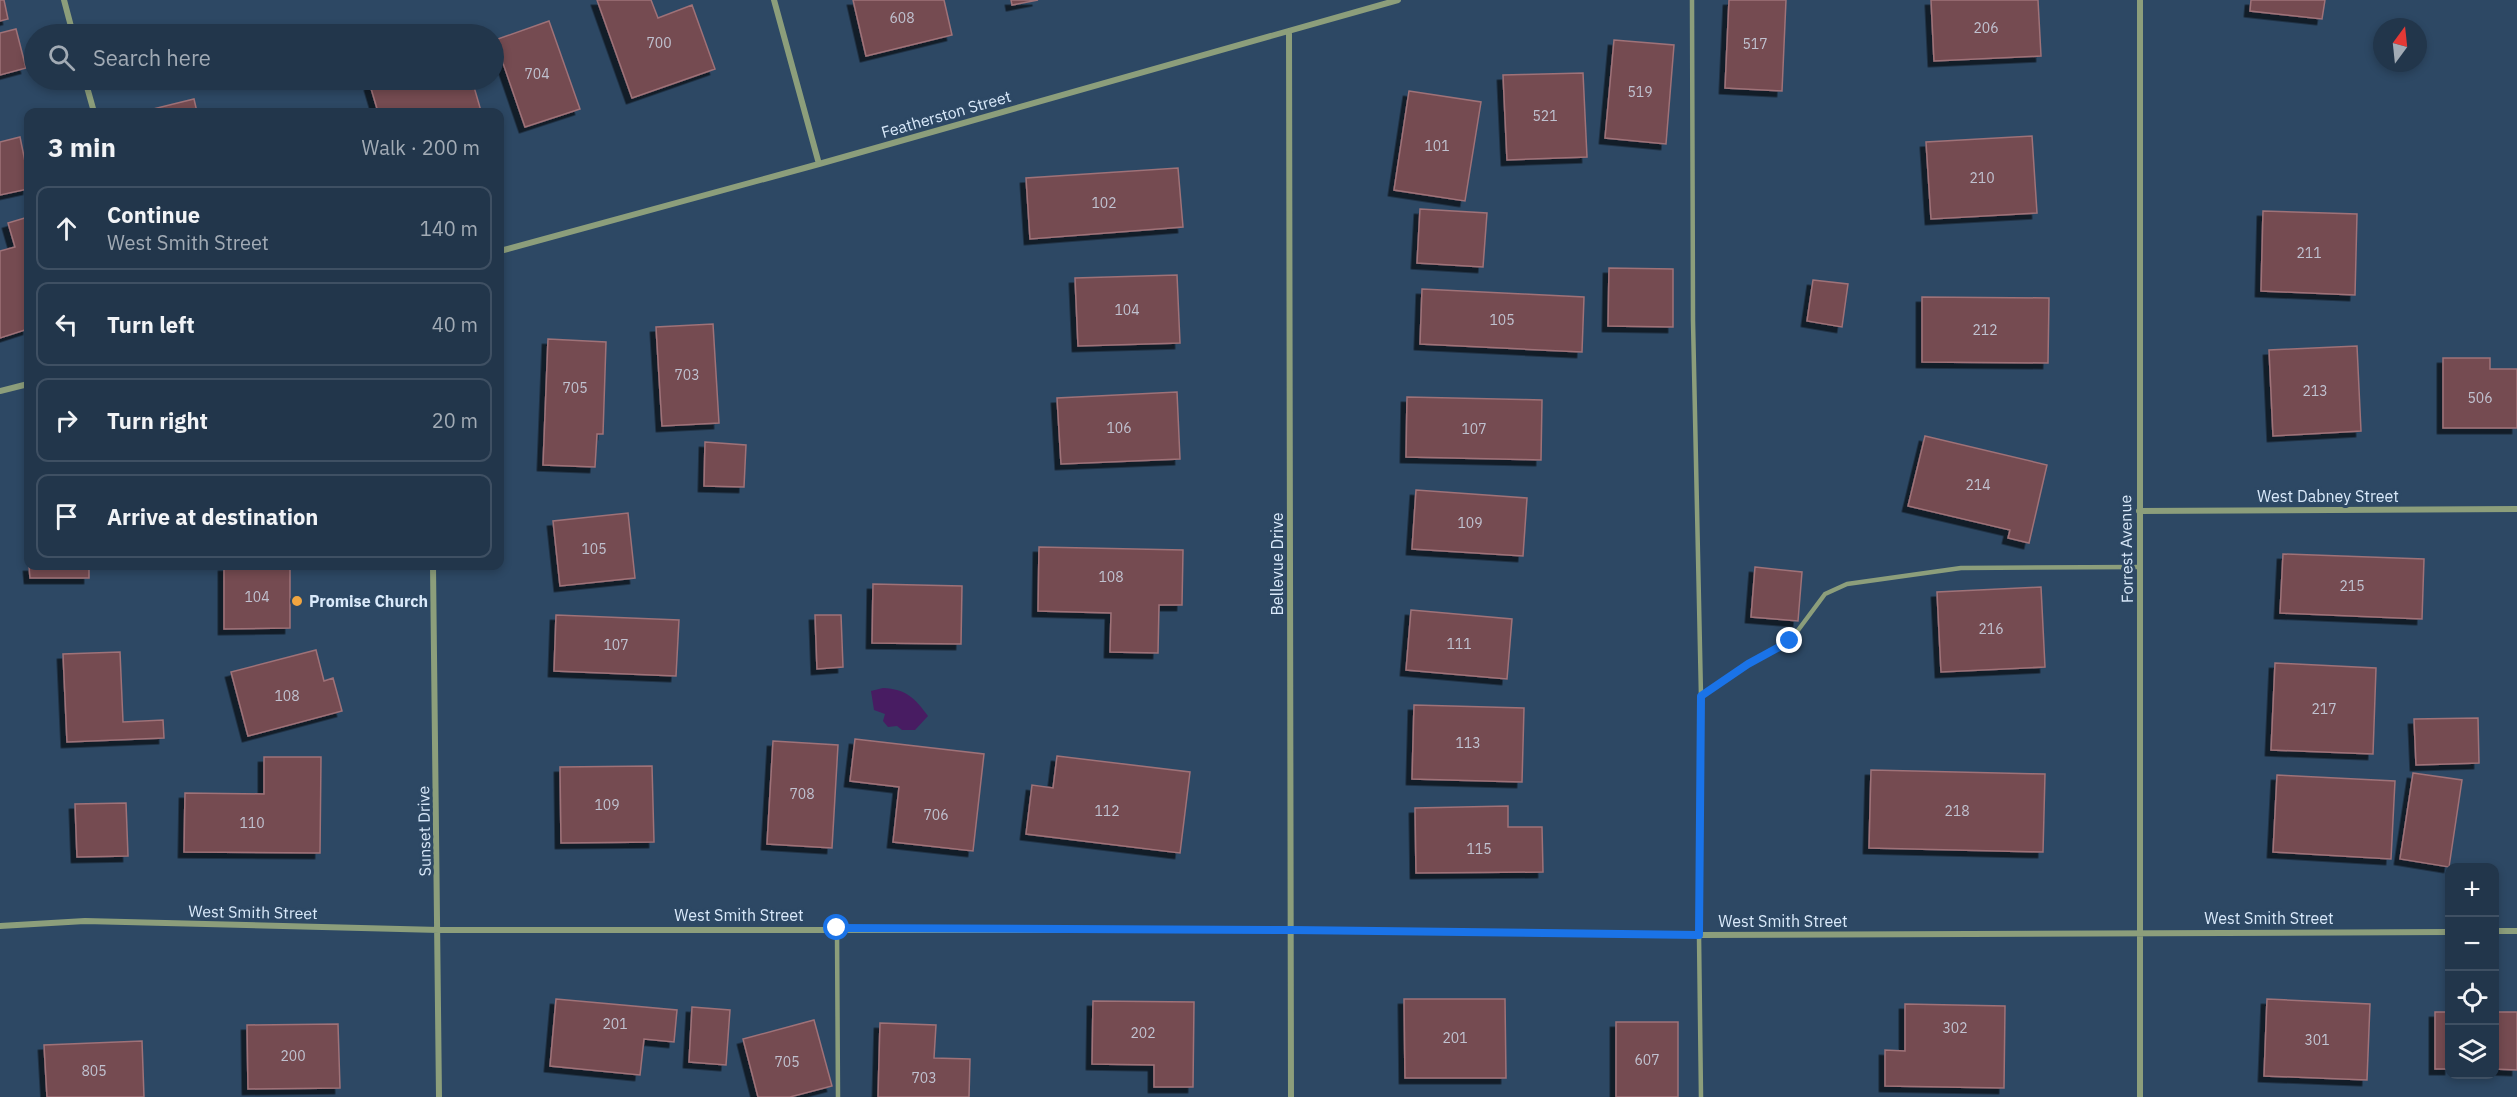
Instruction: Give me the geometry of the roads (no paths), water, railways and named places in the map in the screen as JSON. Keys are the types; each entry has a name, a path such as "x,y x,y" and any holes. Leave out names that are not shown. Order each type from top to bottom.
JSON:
{"street":[{"path":"64,0 70,24"},
{"path":"774,0 819,164"},
{"name":"Featherston Street","path":"504,250 819,164 1398,0"},
{"name":"Forrest Avenue","path":"2140,0 2140,1097"},
{"name":"Bellevue Drive","path":"1289,31 1292,1097"},
{"path":"88,90 93,108"},
{"path":"0,391 24,385"},
{"name":"West Dabney Street","path":"2139,511 2517,509"},
{"name":"Sunset Drive","path":"433,570 439,930 439,1097"},
{"name":"West Smith Street","path":"0,926 86,921 439,930 837,928 1699,935 2445,932"},
{"path":"2499,932 2517,932"}],"lane":[{"path":"1692,0 1693,321 1701,696 1699,935 1701,1097"},
{"path":"1701,696 1748,664 1790,641 1825,594 1847,584 1961,568 2140,567"},
{"path":"837,928 838,1097"}],"place":[{"name":"Promise Church","path":"297,601"}]}
